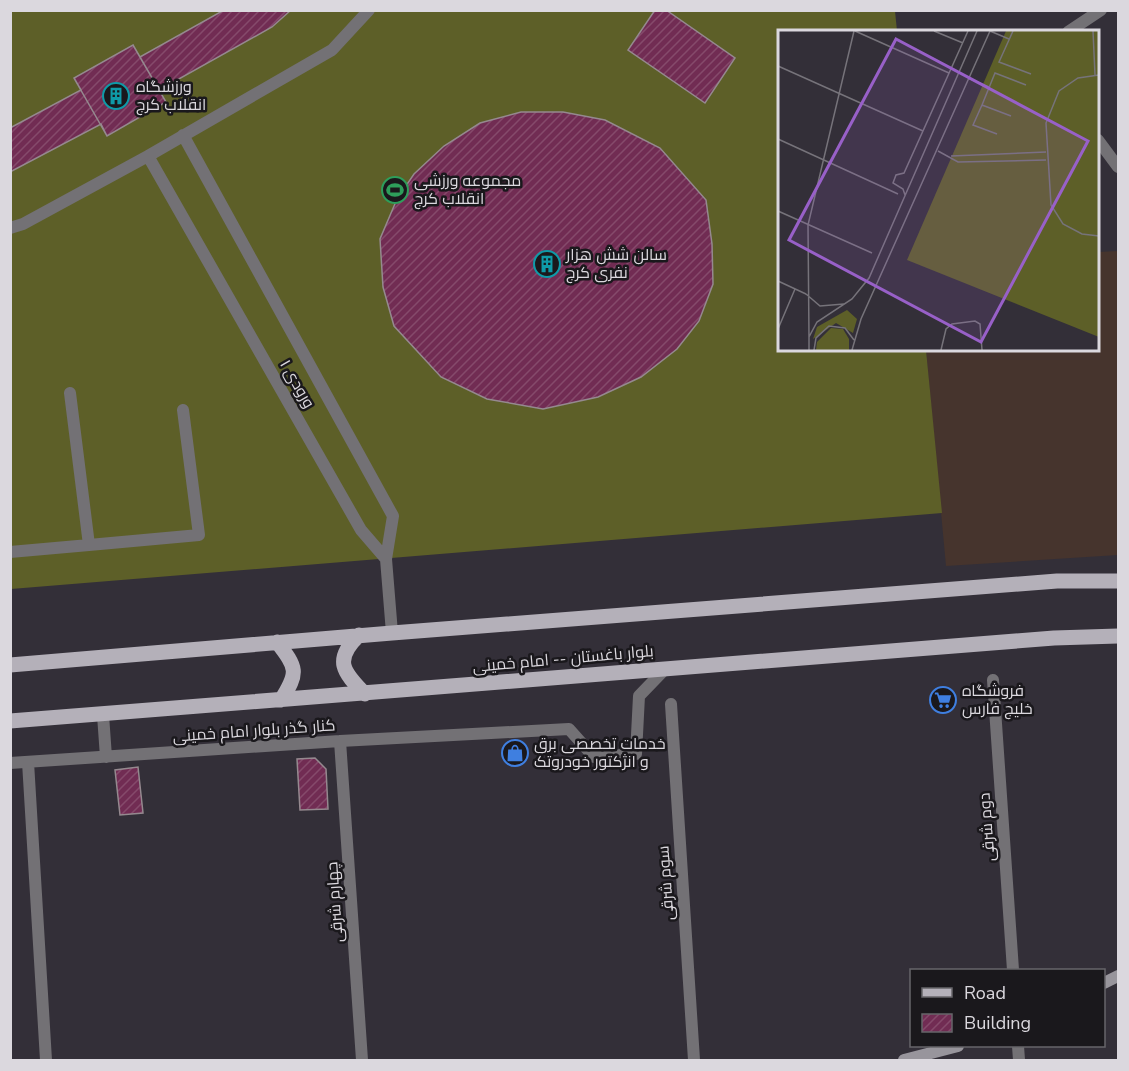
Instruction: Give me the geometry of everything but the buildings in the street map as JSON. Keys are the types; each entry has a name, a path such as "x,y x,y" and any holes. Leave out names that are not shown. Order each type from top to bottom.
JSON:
{"main road":[{"path":"10,665 360,635 1057,581 1119,581"},
{"path":"360,635 346,648 344,664 347,676 365,694"},
{"name":"بلوار باغستان -- امام خمینی","path":"10,721 1054,638 1119,636"},
{"path":"277,642 290,660 294,671 293,682 281,700"}],"street":[{"path":"10,228 23,224 148,156 332,50 369,10"},
{"path":"1071,30 1101,10"},
{"path":"183,135 393,516 386,559 392,633"},
{"path":"1099,141 1119,167"},
{"name":"ورودی ۱","path":"148,156 361,530 386,559"},
{"path":"70,393 89,545"},
{"path":"10,552 199,535 183,410"},
{"name":"کنار گذر بلوار امام خمینی","path":"10,763 340,741 569,729 594,757 636,754 639,696 666,668"},
{"name":"دوم شرقی","path":"993,681 1013,969"},
{"name":"سوم شرقی","path":"671,704 694,1060"},
{"path":"103,715 106,757"},
{"name":"چهارم شرقی","path":"340,741 362,1060"},
{"path":"28,762 46,1060"},
{"path":"1105,983 1119,976"},
{"path":"904,1060 954,1047"}],"shaded area":[{"name":"مجموعه ورزشی انقلاب کرج","path":"11,11 895,11 897,30 778,30 778,351 926,351 942,513 11,589"},
{"path":"1118,251 1118,555 946,566 926,351 1099,351 1099,252"}],"place":[{"name":"ورزشگاه انقلاب کرج","path":"116,96"},
{"name":"مجموعه ورزشی انقلاب کرج","path":"395,190"},
{"name":"سالن شش هزار نفری کرج","path":"547,264"},
{"name":"فروشگاه خلیج فارس","path":"943,700"},
{"name":"خدمات تخصصی برق و انژکتور خودروتک","path":"515,753"}]}
